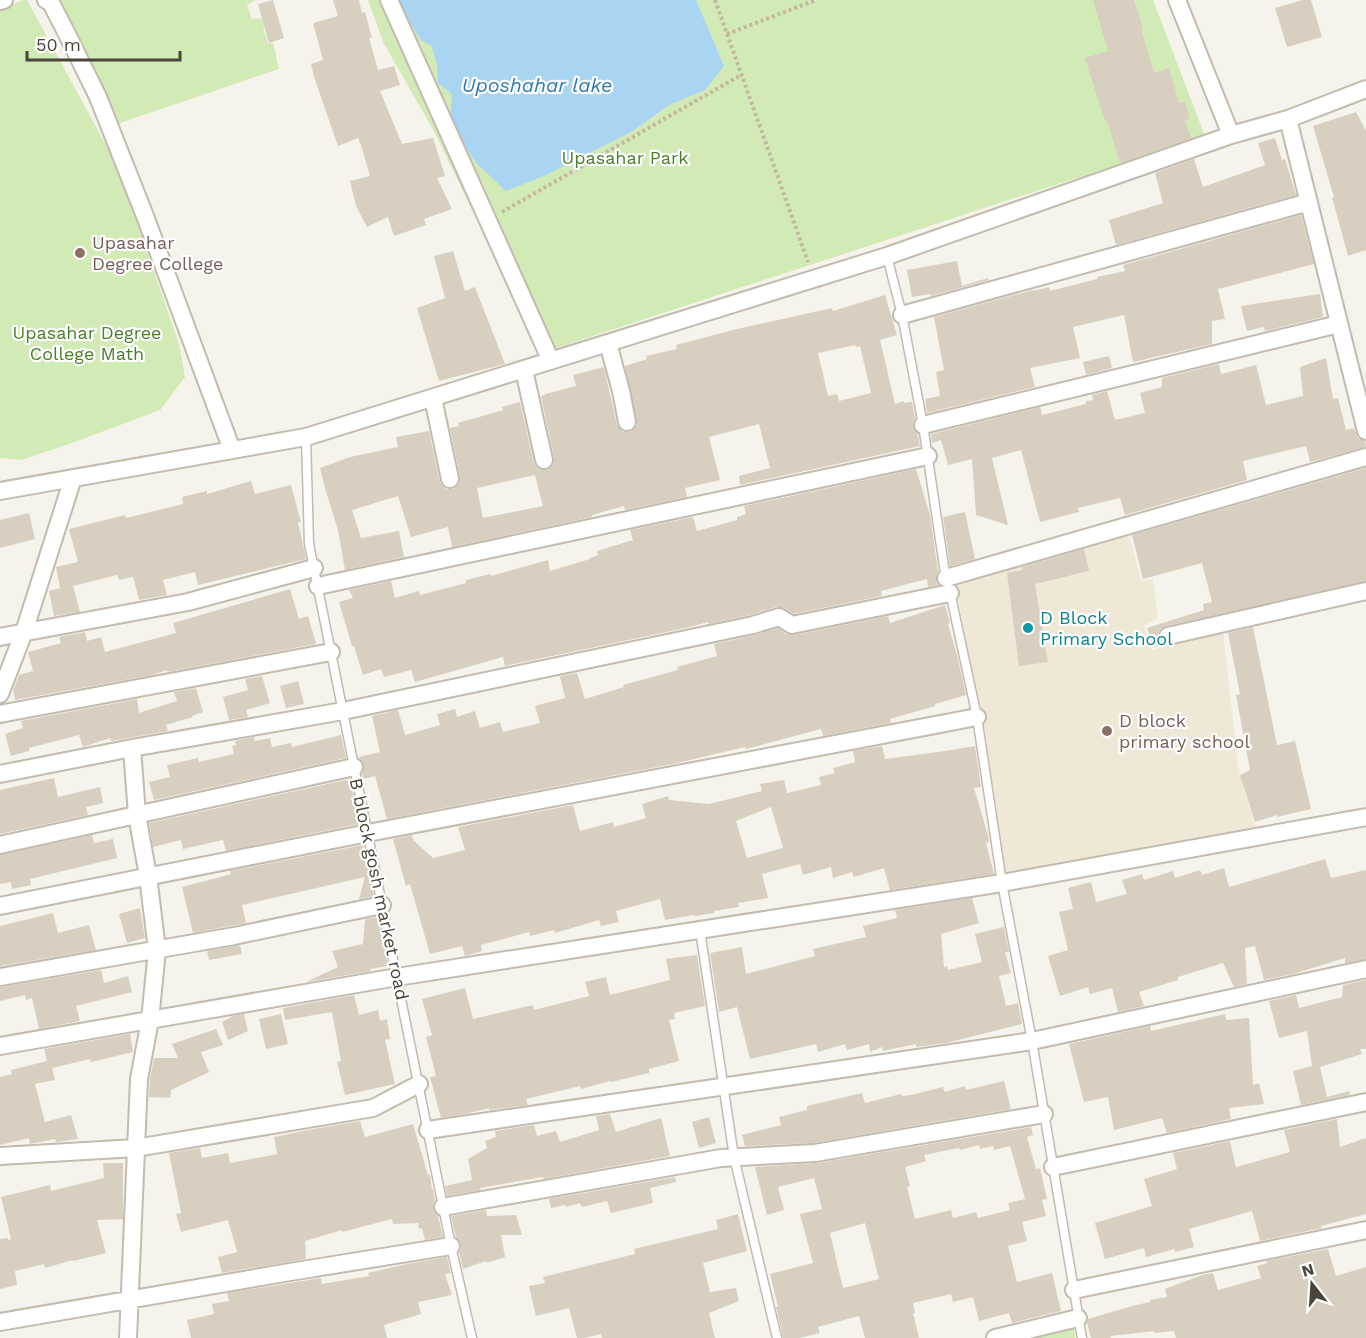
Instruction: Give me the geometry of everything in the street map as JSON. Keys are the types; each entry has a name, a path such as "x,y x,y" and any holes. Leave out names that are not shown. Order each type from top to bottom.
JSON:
{"street":[{"path":"46,0 51,3 98,97 232,450"},
{"path":"389,0 551,361"},
{"path":"1178,0 1231,135"},
{"path":"0,490 306,437 887,256 1231,135 1288,119 1366,89"},
{"path":"1288,119 1339,324 1362,398 1366,431"},
{"path":"902,315 1309,202"},
{"path":"923,425 1339,324"},
{"path":"608,343 627,422"},
{"path":"524,370 544,460"},
{"path":"433,398 450,479"},
{"path":"318,586 928,456"},
{"path":"0,774 343,711 779,617 792,625 948,586 1366,457"},
{"path":"0,694 24,632 73,478"},
{"path":"0,637 188,602 314,568"},
{"path":"1168,636 1366,591"},
{"path":"0,714 331,652"},
{"path":"0,906 977,717"},
{"path":"128,1338 139,1079 150,1020 157,950 148,876 137,815 132,748"},
{"path":"0,844 354,767"},
{"path":"0,1046 397,977 1002,883 1366,817"},
{"path":"0,977 234,936 382,904"},
{"path":"428,1130 1032,1041 1366,969"},
{"path":"0,1156 136,1148 373,1108 419,1084"},
{"path":"1053,1167 1366,1102"},
{"path":"443,1207 710,1160 815,1153 1044,1114"},
{"path":"1074,1290 1366,1230"},
{"path":"0,1322 451,1246"},
{"path":"995,1338 1078,1318"}],"lane":[{"path":"887,256 902,315 923,425 948,586 977,717 1002,883 1032,1041 1082,1338"},
{"name":"B block gosh market road","path":"306,437 309,544 451,1246 472,1338"},
{"path":"700,930 734,1157 777,1338"}],"path":[{"path":"715,0 814,279"},
{"path":"727,34 816,0"},
{"path":"488,220 741,75"}],"shaded area":[{"name":"D block primary school","path":"1125,531 1131,542 1141,580 1153,580 1158,618 1144,626 1152,650 1223,631 1238,765 1258,834 1002,882 976,697 954,576"}],"green space":[{"name":"Upasahar Degree College Math","path":"27,0 119,169 179,344 185,377 160,410 21,460 0,458 0,9"},
{"path":"56,0 256,0 247,5 252,19 265,18 269,27 263,28 268,43 273,43 279,69 117,124"},
{"name":"Upasahar Park","path":"368,0 1153,0 1205,136 541,353 435,133 384,44"},
{"path":"1074,1327 1075,1338 1024,1338"}],"water":[{"name":"Uposhahar lake","path":"397,0 696,0 724,66 705,90 669,105 633,131 546,175 506,191 477,164 450,123 452,94 438,83 437,64 431,45 422,41"}],"building":[{"path":"273,0 284,38 269,43 258,4"},
{"path":"333,0 359,0 362,13 365,12 378,70 394,66 400,85 380,91 402,144 433,138 445,176 437,178 452,209 424,219 426,225 394,236 388,217 367,227 356,206 350,181 370,176 361,145 358,138 338,146 314,77 311,64 323,60 313,23 338,16"},
{"path":"1093,0 1134,0 1154,73 1169,68 1179,103 1185,102 1190,119 1185,120 1191,138 1120,163 1085,58 1108,51"},
{"path":"1311,0 1322,37 1287,47 1275,8"},
{"path":"1356,112 1366,131 1366,250 1348,256 1332,197 1334,197 1313,126"},
{"path":"1275,138 1282,160 1285,159 1296,195 1116,245 1109,220 1163,203 1155,173 1194,159 1203,187 1265,165 1258,143"},
{"path":"1301,215 1314,264 1218,289 1225,319 1212,321 1212,344 1133,362 1124,315 1073,327 1080,358 1030,368 1035,387 927,413 925,399 940,396 936,372 944,370 934,317 1033,290 1049,287 1050,291 1097,279 1097,277 1125,271 1123,265"},
{"path":"453,251 465,291 475,287 505,364 439,381 417,308 445,298 434,256"},
{"path":"957,261 962,286 988,278 989,280 931,296 930,294 912,297 907,270"},
{"path":"1320,294 1323,317 1265,331 1264,327 1247,331 1241,306"},
{"path":"885,295 897,335 880,340 895,404 904,401 904,403 912,402 915,418 913,427 918,434 920,446 740,485 739,476 770,468 759,424 709,437 720,480 685,488 687,497 625,510 624,506 592,515 592,517 452,547 448,527 411,537 398,496 352,510 361,538 399,531 404,557 345,570 338,530 320,468 350,457 398,447 396,437 429,431 440,482 446,489 453,489 460,483 460,477 450,428 459,426 458,423 503,410 502,407 520,402 534,463 540,470 547,470 554,464 554,458 541,396 576,386 573,375 604,367 617,425 623,432 630,432 637,425 637,421 625,366 647,359 646,356 677,349 676,345 832,308 833,311","holes":["855,345 860,346 871,393 839,401 837,394 828,396 818,353","535,475 543,506 483,518 477,488"]},
{"path":"1109,356 1112,368 1086,375 1083,362"},
{"path":"1326,358 1333,399 1338,398 1346,430 1354,428 1358,438 1365,441 1366,447 1310,462 1306,446 1243,461 1247,480 1125,515 1120,498 1078,508 1079,512 1040,522 1021,450 992,458 1008,525 976,515 972,459 948,465 941,440 932,443 931,434 1040,407 1042,415 1086,404 1086,401 1093,400 1092,395 1107,391 1115,420 1145,413 1140,393 1162,387 1162,378 1219,364 1221,374 1256,365 1266,405 1303,396 1300,367"},
{"path":"1366,468 1366,581 1166,626 1158,633 1158,639 1162,645 1153,647 1147,628 1204,610 1203,604 1212,602 1202,563 1143,579 1132,535"},
{"path":"916,469 930,515 938,585 928,587 927,579 881,591 882,596 794,614 784,608 776,607 709,624 708,622 505,666 503,657 415,682 411,670 384,677 381,669 363,675 339,602 353,598 349,590 391,581 395,598 419,591 420,595 466,583 466,580 490,574 491,576 548,560 550,571 590,559 598,555 597,551 633,540 630,530 693,517 697,531 737,520 737,517 746,514 744,506"},
{"path":"251,481 255,494 291,485 301,522 298,522 306,559 198,585 195,572 163,580 167,595 139,600 133,577 119,580 117,575 73,586 80,612 54,616 49,591 60,588 56,567 78,562 69,529 183,504 182,497 207,491 207,494"},
{"path":"965,512 975,559 950,566 943,517"},
{"path":"29,513 35,539 0,548 0,520"},
{"path":"1084,549 1089,571 1035,584 1048,662 1019,666 1007,573 1023,570 1022,567"},
{"path":"290,589 299,619 308,616 316,644 15,700 13,690 19,675 33,671 28,652 61,643 59,637 85,632 87,641 101,637 105,652 176,633 173,623"},
{"path":"945,605 966,695 890,719 891,723 823,736 821,729 746,749 745,747 673,764 387,819 375,776 363,779 364,765 359,757 380,752 372,716 398,710 405,735 440,725 437,714 455,709 457,717 475,711 480,728 500,722 503,732 540,723 535,706 565,698 560,676 577,673 585,699 624,687 623,685 678,670 677,667 717,656 714,644 778,628 786,634 794,635 888,616 890,623"},
{"path":"1253,627 1277,745 1295,741 1311,809 1277,817 1277,815 1255,822 1240,775 1250,770 1236,695 1240,694 1228,633"},
{"path":"262,676 270,703 246,710 248,717 229,720 223,697 248,690 245,679"},
{"path":"298,681 304,704 286,708 280,686"},
{"path":"196,688 203,712 166,725 168,731 111,741 110,738 83,747 79,735 29,748 29,751 11,756 5,734 23,728 21,721 137,699 139,713 177,701 174,692"},
{"path":"341,735 346,758 154,800 149,782 170,777 167,765 198,758 199,762 234,754 232,746 236,745 235,741 254,737 255,741 270,738 272,747 291,743 292,747"},
{"path":"882,746 885,759 975,746 981,787 974,788 988,835 989,842 986,843 994,874 890,890 884,868 854,877 852,872 833,878 831,867 803,875 800,864 762,874 768,898 738,903 739,907 665,920 660,899 616,911 619,922 601,926 599,920 555,933 554,930 530,936 529,932 481,945 482,951 465,956 462,946 430,954 410,884 406,886 393,839 412,835 413,840 433,858 465,850 458,827 573,805 580,831 613,822 614,827 646,818 642,804 668,796 669,800 709,804 762,791 760,784 784,780 787,793 821,785 819,777 835,773 833,768 855,762 853,751","holes":["771,807 783,848 747,858 736,821"]},
{"path":"54,778 58,797 100,787 103,803 86,807 88,815 0,834 0,790"},
{"path":"350,779 359,824 226,851 223,840 183,849 181,840 153,847 149,823"},
{"path":"92,835 94,843 113,839 117,858 30,879 31,885 12,889 11,882 0,884 0,855"},
{"path":"363,845 374,896 359,899 365,877 242,905 246,923 193,933 182,887 231,874 230,871"},
{"path":"1325,859 1331,878 1366,870 1366,959 1345,963 1345,958 1293,974 1264,980 1255,946 1245,948 1247,984 1234,987 1223,963 1139,992 1144,1006 1118,1012 1112,988 1090,994 1088,987 1060,996 1048,956 1068,950 1059,912 1073,909 1068,888 1091,882 1096,902 1127,894 1122,880 1142,874 1144,880 1173,871 1175,878 1200,870 1202,875 1224,868 1229,887"},
{"path":"972,898 979,923 941,934 944,967 947,966 948,970 982,962 975,934 1004,927 1009,952 1005,952 1011,973 999,976 1006,1006 1018,1003 1022,1024 946,1043 916,1047 916,1044 883,1051 882,1047 870,1052 869,1044 847,1050 845,1044 818,1052 816,1044 750,1059 737,1007 719,1012 710,953 742,947 746,974 815,956 813,949 866,937 863,926 897,918 895,910"},
{"path":"140,908 145,938 127,943 119,914"},
{"path":"53,913 58,933 89,925 96,950 0,966 0,926"},
{"path":"378,917 388,966 306,982 338,967 332,951 363,944 365,919"},
{"path":"240,945 242,954 209,960 207,951"},
{"path":"697,955 705,1006 674,1013 675,1019 669,1020 679,1061 649,1069 649,1073 526,1099 528,1105 489,1110 489,1108 441,1118 430,1077 436,1076 426,1037 432,1035 422,999 465,988 473,1019 533,1005 534,1010 589,996 585,982 606,977 610,995 670,980 666,959"},
{"path":"101,970 104,983 128,976 132,992 76,1006 80,1021 39,1029 32,998 26,1000 25,995 0,1001 0,987"},
{"path":"1366,980 1366,1049 1360,1049 1362,1054 1320,1067 1327,1097 1349,1091 1350,1095 1301,1105 1293,1071 1312,1066 1307,1031 1279,1038 1269,1001 1296,995 1299,1008 1342,997 1343,985"},
{"path":"354,995 359,1015 378,1010 380,1021 387,1019 390,1039 385,1040 395,1084 345,1095 337,1062 341,1061 332,1012 285,1020 283,1008"},
{"path":"244,1014 248,1031 228,1040 222,1022 233,1016"},
{"path":"281,1014 288,1044 266,1049 259,1019"},
{"path":"1225,1014 1226,1020 1249,1018 1253,1085 1259,1083 1264,1104 1229,1108 1231,1119 1167,1133 1162,1118 1114,1130 1108,1097 1084,1102 1069,1044 1150,1026 1151,1031"},
{"path":"216,1029 223,1045 201,1052 209,1072 171,1090 170,1098 149,1097 154,1058 178,1058 172,1044"},
{"path":"130,1034 133,1052 52,1068 55,1080 35,1084 45,1122 71,1115 78,1139 56,1142 55,1139 30,1144 29,1138 0,1145 0,1077 12,1074 11,1070 47,1061 44,1049"},
{"path":"1004,1081 1011,1109 814,1143 745,1146 742,1135 781,1125 779,1117 807,1110 807,1106 862,1093 865,1103 943,1087 945,1092 965,1086 966,1090"},
{"path":"610,1114 616,1132 661,1118 670,1156 480,1188 481,1190 447,1196 445,1186 472,1180 468,1159 487,1148 485,1141 496,1137 495,1131 534,1125 537,1136 556,1131 560,1142 599,1130 596,1116"},
{"path":"709,1117 716,1143 699,1148 692,1122"},
{"path":"1337,1119 1340,1147 1366,1138 1366,1214 1321,1226 1322,1228 1260,1241 1252,1211 1189,1229 1194,1247 1175,1252 1174,1249 1146,1257 1144,1248 1105,1259 1095,1223 1152,1206 1144,1179 1177,1169 1173,1153 1230,1141 1236,1167 1290,1152 1284,1130"},
{"path":"360,1121 365,1137 413,1124 428,1175 430,1175 435,1200 433,1209 438,1216 443,1237 425,1240 418,1223 393,1224 392,1219 305,1241 306,1259 222,1273 218,1257 237,1252 228,1220 181,1232 176,1214 181,1213 169,1153 200,1148 202,1158 228,1153 230,1163 277,1154 274,1137"},
{"path":"1031,1127 1033,1135 1027,1137 1036,1169 1040,1168 1047,1199 1042,1200 1046,1216 1022,1222 1027,1241 1008,1246 1017,1282 1052,1273 1061,1311 1012,1323 1009,1313 979,1321 973,1297 953,1302 951,1294 913,1303 919,1338 865,1338 859,1316 818,1327 820,1333 799,1338 783,1338 770,1274 813,1263 800,1214 822,1209 814,1178 778,1187 784,1210 767,1215 755,1167 817,1163","holes":["979,1145 980,1149 993,1146 994,1150 1010,1146 1025,1199 1008,1203 1010,1210 978,1218 976,1212 953,1218 951,1210 915,1219 907,1187 910,1186 905,1167 926,1161 924,1155","865,1223 879,1279 843,1288 830,1233"]},
{"path":"103,1163 123,1163 123,1219 97,1220 106,1253 45,1268 44,1264 15,1271 17,1285 0,1289 0,1239 11,1239 1,1197 50,1185 51,1191 104,1178"},
{"path":"675,1177 676,1182 650,1188 653,1203 611,1213 607,1201 582,1207 580,1203 551,1208 549,1199"},
{"path":"486,1210 487,1216 516,1215 522,1235 501,1235 505,1257 463,1269 459,1252 461,1244 456,1237 451,1216"},
{"path":"738,1214 747,1251 703,1263 710,1292 736,1288 739,1301 709,1313 715,1338 602,1338 601,1334 577,1338 569,1308 536,1316 529,1286 545,1283 543,1277 635,1254 634,1249 718,1229 716,1220"},
{"path":"1328,1249 1336,1276 1366,1267 1366,1338 1176,1338 1174,1331 1154,1333 1154,1331 1110,1336 1111,1338 1091,1338 1088,1319 1167,1297 1165,1289 1202,1275 1213,1273 1218,1290 1261,1278 1257,1266 1267,1263 1266,1261"},
{"path":"447,1257 451,1273 445,1274 452,1295 418,1302 421,1314 384,1325 387,1338 191,1338 187,1320 214,1314 212,1304 229,1301 227,1293 321,1278 322,1284 369,1276 368,1273"}],"place":[{"name":"Upasahar Degree College","path":"80,253"},
{"name":"D Block Primary School","path":"1028,628"},
{"name":"D block primary school","path":"1107,731"}]}
